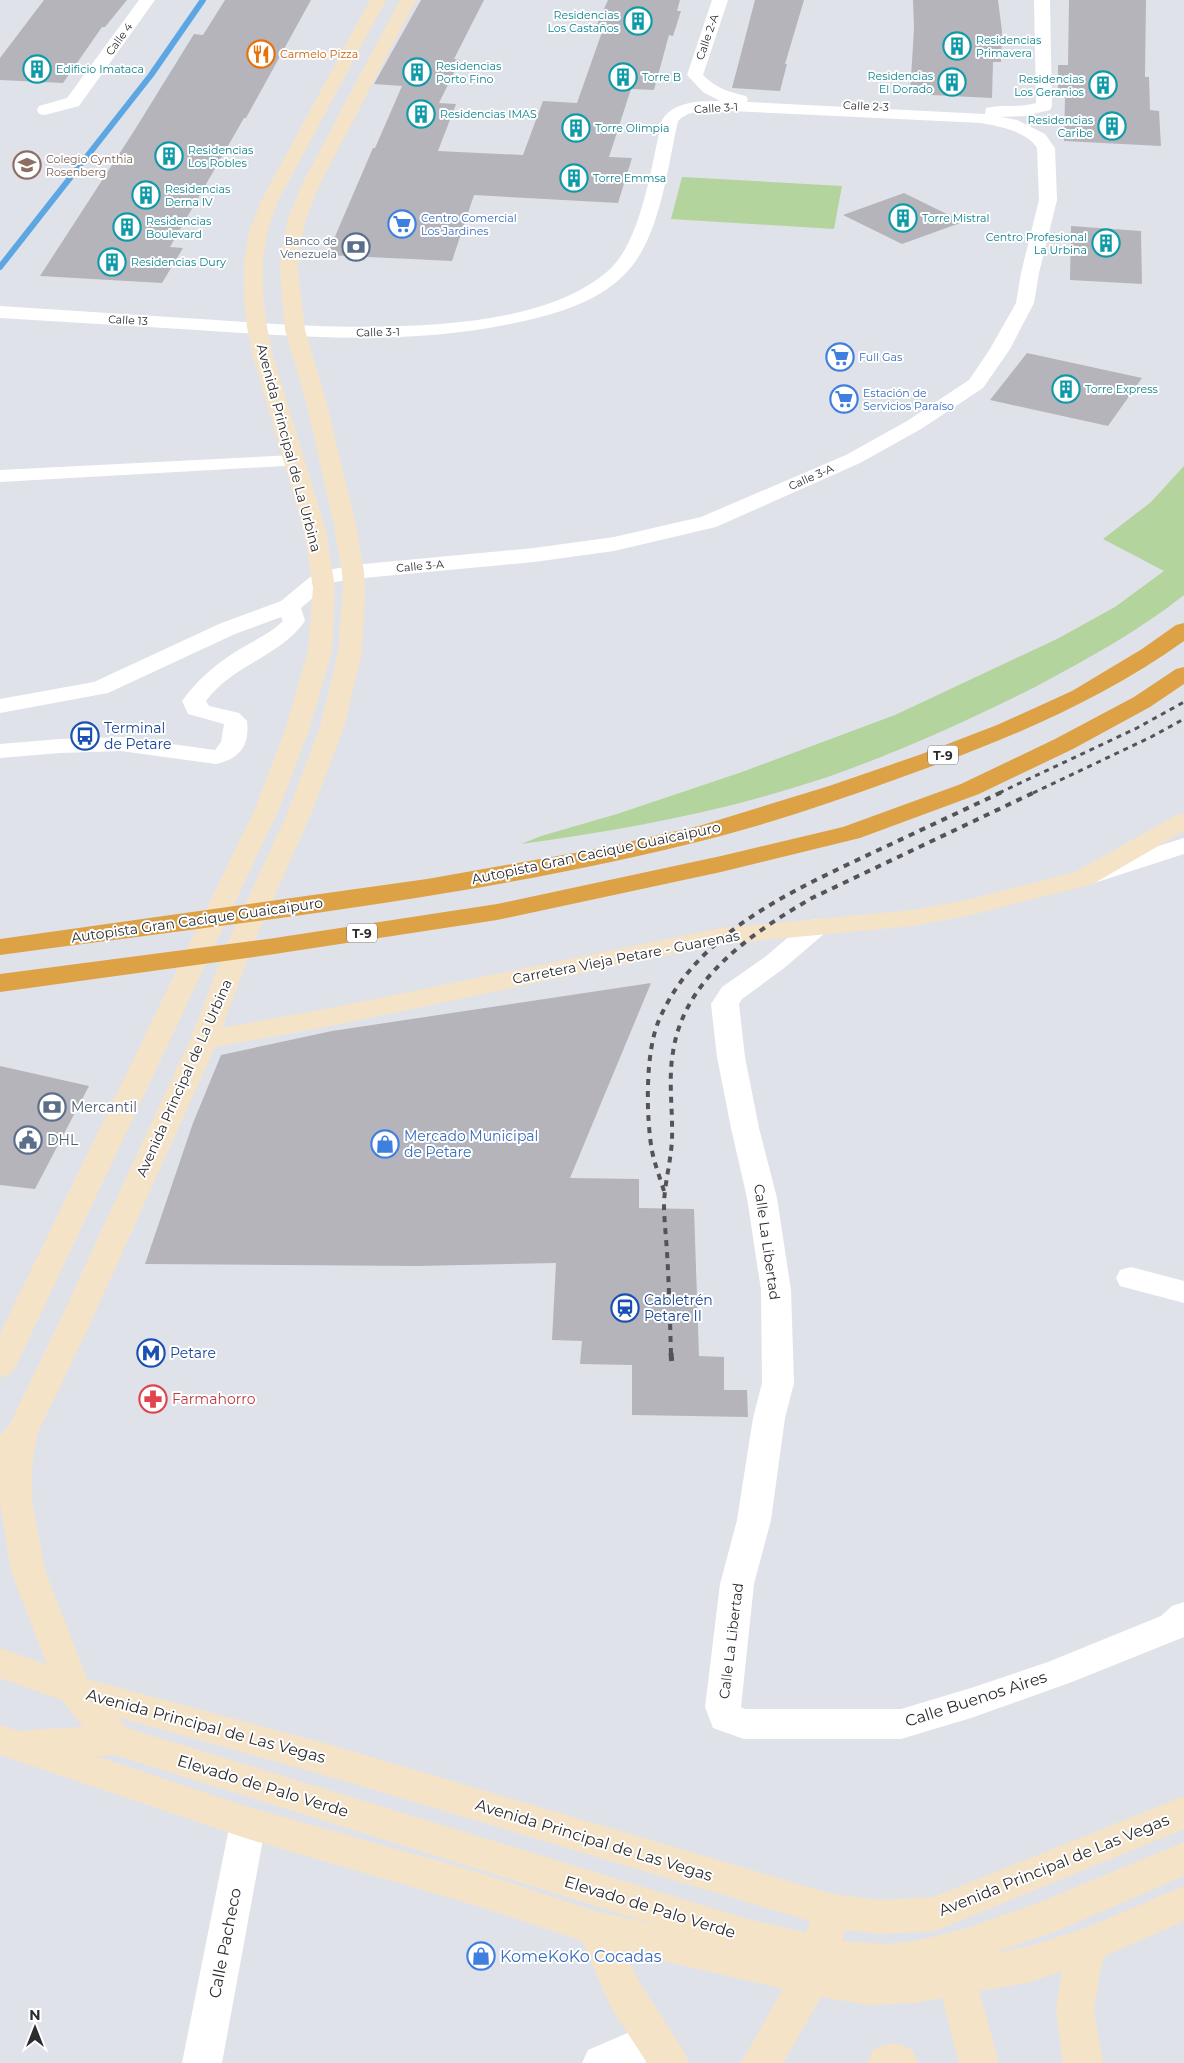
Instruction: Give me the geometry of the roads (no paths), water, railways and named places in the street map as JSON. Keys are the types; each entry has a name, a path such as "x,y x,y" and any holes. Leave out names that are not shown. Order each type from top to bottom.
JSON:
{"highway":[{"name":"Autopista Gran Cacique Guaicaipuro","path":"0,947 481,879 683,838 803,804 931,760 1017,726 1108,681 1158,650 1184,630"},
{"name":"T-9","path":"0,983 268,947 497,912 721,864 850,833 970,789 1073,739 1142,702 1184,674"}],"main road":[{"name":"Avenida Principal de La Urbina","path":"0,1366 267,808 297,730 320,651 323,578 315,531 256,328 254,312 255,252 258,233 268,206 378,0"},
{"name":"Avenida Principal de La Urbina","path":"0,1460 22,1431 69,1335 204,1040 242,942 299,814 332,727 350,653 354,587 353,572 345,525 316,401 295,330 289,271 290,252 297,219 310,186 339,127 408,0"},
{"name":"Carretera Vieja Petare - Guarenas","path":"204,1040 336,1016 721,936 913,918 960,909 1084,878 1184,821"},
{"path":"22,1431 16,1466 16,1500 28,1571 74,1690 115,1740"},
{"name":"Avenida Principal de Las Vegas","path":"0,1663 74,1690 331,1761 832,1911 880,1917 935,1914 1184,1812"},
{"name":"Elevado de Palo Verde","path":"7,1743 115,1740 744,1935 842,1959 885,1962 916,1959 966,1945 1046,1918 1184,1859"},
{"path":"7,1743 248,1823 474,1888 595,1928 811,1978 870,1987 914,1985 1027,1965 1090,1944 1184,1903"},
{"path":"761,2063 811,1978 832,1911"},
{"path":"935,1914 957,1977 979,2063"},
{"path":"595,1928 626,1996 661,2051"},
{"path":"1082,2063 1074,2010 1081,1971 1090,1944"},
{"path":"887,2063 898,2063"}],"street":[{"name":"Calle 4","path":"46,110 73,102 147,0"},
{"name":"Calle 2-A","path":"695,75 720,0"},
{"name":"Calle 2-3","path":"695,75 702,84 714,93 732,100 1014,113 1032,110 1044,106 1042,0"},
{"name":"Calle 3-1","path":"256,328 333,333 421,331 485,324 537,313 594,290 618,271 627,260 644,231 670,120 673,114 683,110 697,107 731,106 982,118 1002,121 1023,129"},
{"name":"Calle 3-A","path":"323,578 353,572 552,553 614,544 708,522 852,458 940,410 976,384 1000,349 1025,303 1030,273 1048,200 1046,148 1039,138 1023,129"},
{"name":"Calle 13","path":"0,312 256,328"},
{"path":"0,476 294,461"},
{"path":"0,706 100,688 227,629 289,606 323,578"},
{"path":"0,751 60,746 121,744 216,757 229,751 236,725 235,721 230,718 204,713 196,709 194,701 203,686 239,660 286,632 294,621 289,606"},
{"path":"1084,878 1184,846"},
{"name":"Calle La Libertad","path":"726,1717 723,1707 736,1584 754,1520 769,1418 778,1383 776,1290 762,1198 731,1058 725,1004 732,993 774,963 816,927"},
{"path":"1131,1278 1184,1292"},
{"name":"Calle Buenos Aires","path":"726,1717 744,1724 902,1724 971,1703 1060,1672 1173,1626 1184,1616"},
{"name":"Calle Pacheco","path":"202,2063 248,1823"},
{"path":"602,2063 661,2051"}],"waterway":[{"path":"0,267 151,75 203,0"}],"railway":[{"path":"999,793 1137,728 1184,702"},
{"path":"1033,793 1151,737 1184,719"},
{"path":"664,1191 653,1156 650,1137 648,1085 651,1049 659,1020 675,989 697,963 722,939 749,918 779,900 810,883 1002,792"},
{"path":"671,1354 664,1203 672,1139 671,1074 673,1052 680,1026 691,1002 706,980 724,960 767,926 789,912 812,898 1035,792"},
{"path":"671,1353 672,1365"}],"place":[{"name":"Residencias Los Castaños","path":"638,21"},
{"name":"Residencias Primavera","path":"957,46"},
{"name":"Carmelo Pizza","path":"261,54"},
{"name":"Edificio Imataca","path":"37,69"},
{"name":"Residencias Porto Fino","path":"417,72"},
{"name":"Torre B","path":"623,77"},
{"name":"Residencias El Dorado","path":"952,82"},
{"name":"Residencias Los Geranios","path":"1103,85"},
{"name":"Residencias IMAS","path":"421,114"},
{"name":"Residencias Caribe","path":"1112,126"},
{"name":"Torre Olimpia","path":"576,128"},
{"name":"Residencias Los Robles","path":"169,156"},
{"name":"Colegio Cynthia Rosenberg","path":"27,165"},
{"name":"Torre Emmsa","path":"574,178"},
{"name":"Residencias Derna IV","path":"146,195"},
{"name":"Torre Mistral","path":"903,218"},
{"name":"Centro Comercial Los Jardines","path":"402,224"},
{"name":"Residencias Boulevard","path":"127,227"},
{"name":"Centro Profesional La Urbina","path":"1106,243"},
{"name":"Banco de Venezuela","path":"356,247"},
{"name":"Residencias Dury","path":"112,262"},
{"name":"Full Gas","path":"840,357"},
{"name":"Torre Express","path":"1066,389"},
{"name":"Estación de Servicios Paraíso","path":"844,399"},
{"name":"Terminal de Petare","path":"85,736"},
{"name":"Mercantil","path":"52,1107"},
{"name":"DHL","path":"28,1140"},
{"name":"Mercado Municipal de Petare","path":"385,1144"},
{"name":"Cabletrén Petare II","path":"625,1308"},
{"name":"Petare","path":"151,1353"},
{"name":"Farmahorro","path":"153,1399"},
{"name":"KomeKoKo Cocadas","path":"481,1956"}]}
